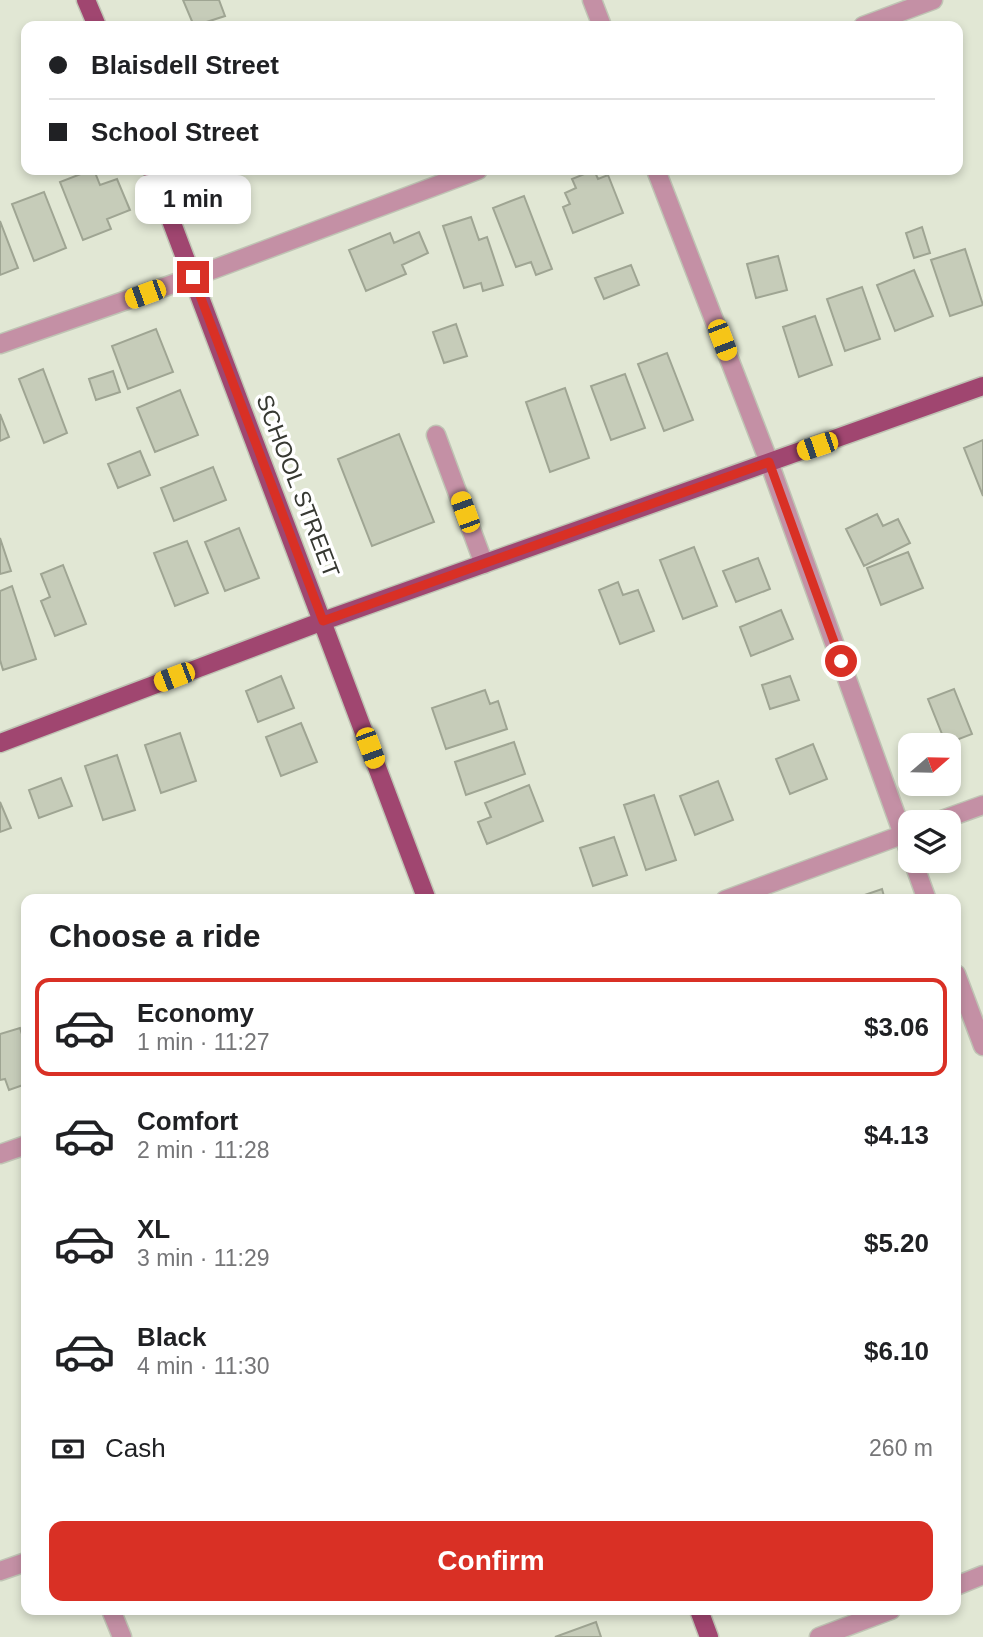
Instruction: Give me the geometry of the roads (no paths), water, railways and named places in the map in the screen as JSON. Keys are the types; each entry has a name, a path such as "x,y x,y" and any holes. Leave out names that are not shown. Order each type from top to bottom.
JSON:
{"main road":[{"path":"86,0 94,21"},
{"name":"SCHOOL STREET","path":"154,175 425,894"},
{"path":"0,743 323,621 983,386"},
{"path":"701,1615 709,1637"}],"street":[{"path":"592,0 600,21"},
{"path":"876,21 933,0"},
{"path":"0,344 193,277 465,175"},
{"path":"658,175 769,462 898,812"},
{"path":"436,435 484,564"},
{"path":"961,813 983,805"},
{"path":"741,894 898,837"},
{"path":"917,873 925,894"},
{"path":"961,987 983,1046"},
{"path":"0,1154 21,1147"},
{"path":"0,1572 21,1564"},
{"path":"961,1584 983,1575"},
{"path":"113,1615 122,1637"},
{"path":"819,1637 878,1615"}]}
